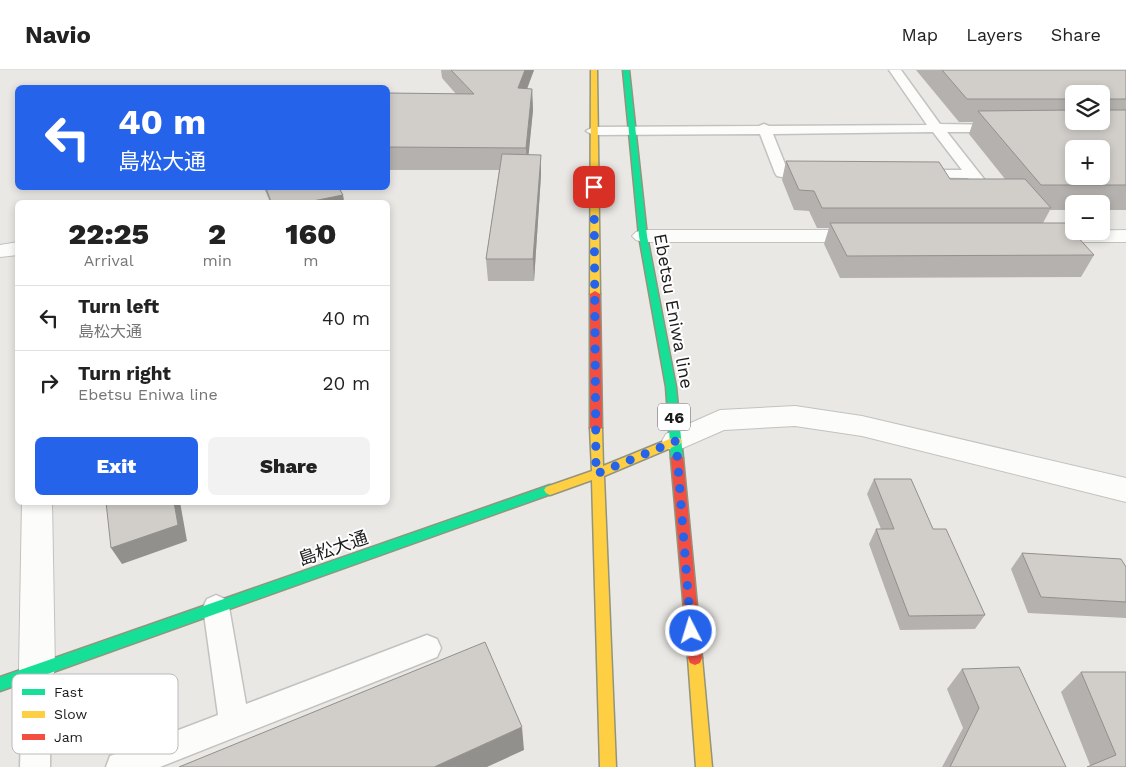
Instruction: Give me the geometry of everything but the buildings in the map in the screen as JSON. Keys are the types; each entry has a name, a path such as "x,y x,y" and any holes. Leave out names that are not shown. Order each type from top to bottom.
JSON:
{"main road":[{"path":"594,70 596,474 608,767"},
{"name":"Ebetsu Eniwa line","path":"626,70 643,236 671,386 682,534 704,767"},
{"name":"島松大通","path":"26,674 596,474 676,441"},
{"name":"島松大通","path":"0,684 12,679"}],"street":[{"path":"643,236 889,236"},
{"path":"1018,236 1126,236"},
{"path":"0,251 15,248"},
{"path":"676,441 720,420 795,416 862,426 1126,490"},
{"path":"37,505 37,670"}],"lane":[{"path":"895,70 936,128 989,194"},
{"path":"764,128 782,173 830,173"},
{"path":"594,130 1012,128"},
{"path":"906,174 973,174"},
{"path":"216,607 234,723"},
{"path":"178,745 427,648"},
{"path":"37,670 37,674"},
{"path":"35,754 35,767"},
{"path":"121,767 154,754"}],"traffic: fast":[{"path":"626,70 643,236 671,387 677,458"},
{"path":"28,674 550,490"},
{"path":"0,684 12,680"}],"traffic: slow":[{"path":"594,70 595,294"},
{"path":"596,428 608,767"},
{"path":"550,490 596,474 676,441"},
{"path":"695,658 704,767"}],"traffic: jam":[{"path":"595,294 596,428"},
{"path":"677,458 695,658"}],"route":[{"path":"594,187 596,474 676,441 691,631"}]}
